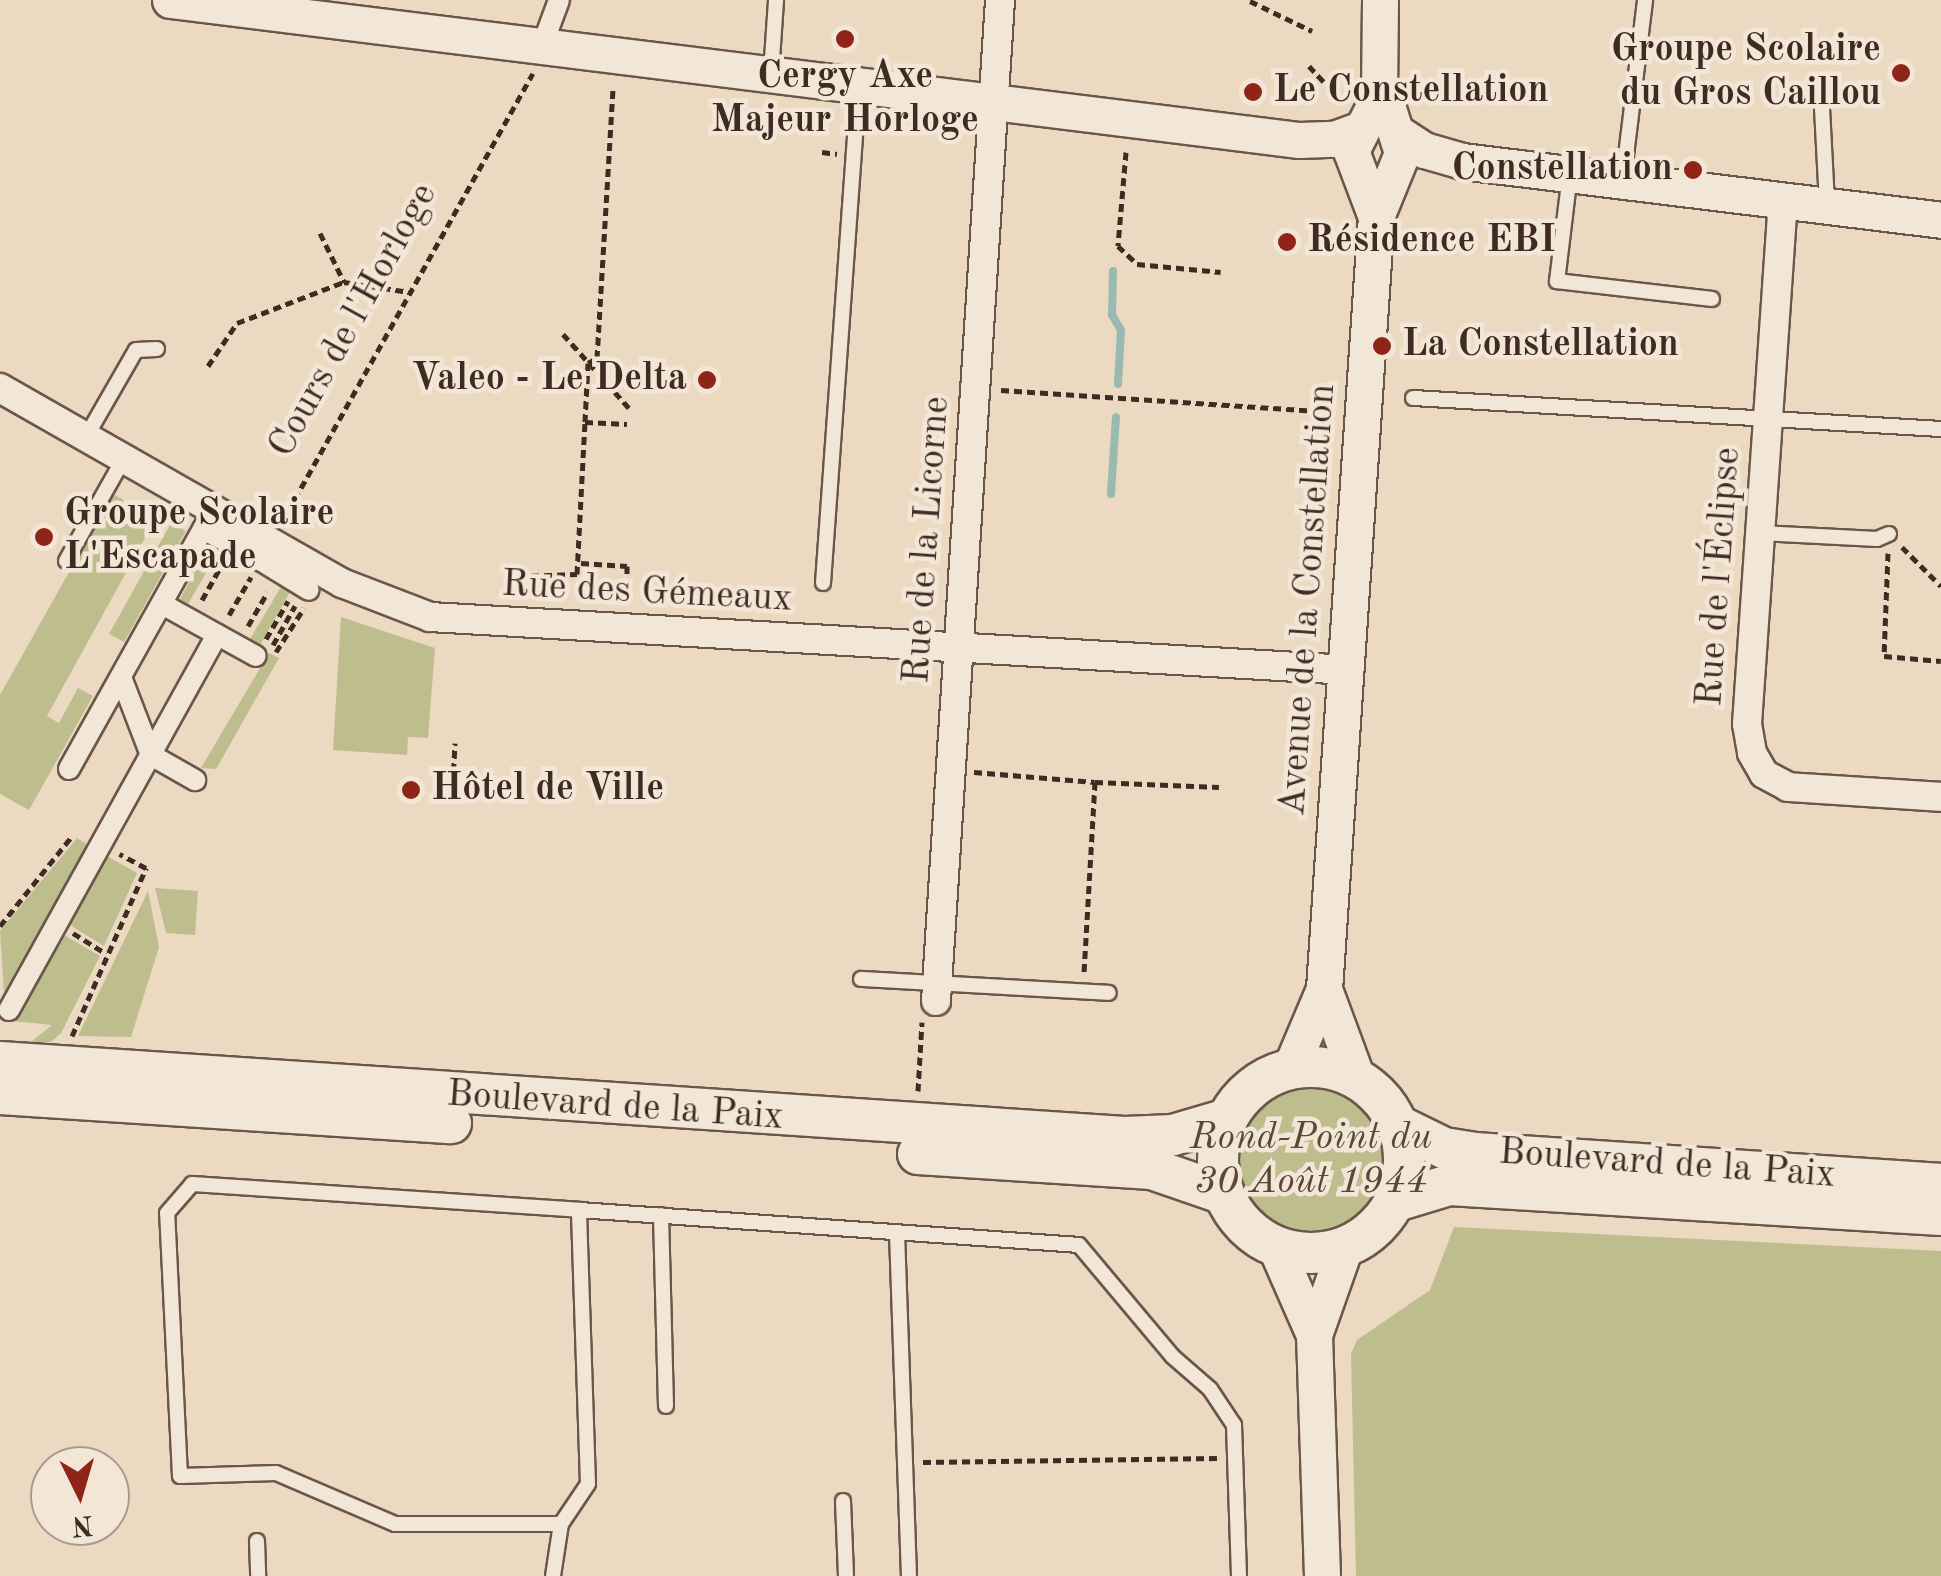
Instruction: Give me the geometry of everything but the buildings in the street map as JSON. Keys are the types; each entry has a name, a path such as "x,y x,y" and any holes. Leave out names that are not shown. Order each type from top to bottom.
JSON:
{"main road":[{"name":"Boulevard de la Paix","path":"0,1062 1125,1138 1173,1135 1227,1119"},
{"path":"1329,1068 1357,1078 1386,1104 1398,1126 1405,1169 1396,1200 1378,1225 1345,1247 1310,1253 1274,1246 1244,1225 1224,1194 1218,1156 1227,1119 1253,1087 1290,1069 1329,1068"},
{"name":"Boulevard de la Paix","path":"0,1094 1152,1170 1224,1194"},
{"name":"Boulevard de la Paix","path":"1398,1126 1444,1148 1476,1153 1941,1184"},
{"name":"Boulevard de la Paix","path":"1396,1200 1449,1185 1941,1216"}],"street":[{"path":"170,0 228,4 541,48 1376,147 1941,220"},
{"path":"541,48 559,0"},
{"name":"Rue de la Licorne","path":"937,992 1000,0"},
{"name":"Avenue de la Constellation","path":"1290,1069 1324,989 1376,217 1382,71 1380,0"},
{"path":"1382,71 1405,0"},
{"name":"Rue de l'Éclipse","path":"1783,200 1747,724 1757,764 1788,787 1941,798"},
{"name":"Rue des Gémeaux","path":"0,388 124,458 262,557 430,617 1348,670"},
{"path":"68,770 209,519"},
{"path":"262,557 309,595"},
{"path":"162,604 220,630 256,656"},
{"path":"8,1010 220,630"},
{"path":"121,677 151,754 195,780"},
{"name":"Avenue de la Constellation","path":"1324,989 1357,1078"},
{"path":"1274,1246 1314,1336"},
{"path":"1322,1576 1314,1336 1345,1247"}],"lane":[{"path":"771,74 776,0"},
{"path":"1623,180 1645,0"},
{"path":"823,583 858,85"},
{"path":"1821,89 1826,206"},
{"path":"1570,174 1557,281 1712,298"},
{"path":"86,436 136,350 157,349"},
{"path":"1414,398 1941,429"},
{"path":"66,561 124,458"},
{"path":"1760,533 1852,539 1889,534"},
{"path":"861,979 937,992 1109,993"},
{"path":"561,1524 395,1524 276,1473 180,1476 167,1214 192,1184 1079,1245 1172,1356 1210,1389 1234,1424 1239,1576"},
{"path":"553,1576 561,1524 588,1484 579,1210"},
{"path":"661,1215 666,1406"},
{"path":"898,1234 909,1576"},
{"path":"843,1501 846,1576"},
{"path":"257,1541 258,1576"}],"path":[{"path":"1250,1 1312,30"},
{"name":"Cours de l'Horloge","path":"220,630 541,48"},
{"path":"1309,66 1330,90"},
{"path":"588,362 597,358 614,74"},
{"path":"1126,152 1118,246 1137,264 1221,272"},
{"path":"320,233 344,282"},
{"path":"208,366 238,323 344,282 409,292"},
{"path":"563,334 628,408"},
{"path":"517,604 518,576 572,579 581,563 588,362"},
{"path":"1000,390 1320,411"},
{"path":"585,422 628,424"},
{"path":"1852,539 1854,551 1888,553 1903,546 1941,586"},
{"path":"1888,553 1884,656 1941,661"},
{"path":"196,611 228,554"},
{"path":"581,563 628,566 627,582"},
{"path":"242,637 274,580"},
{"path":"256,656 290,598 297,603 271,649 278,653 309,595"},
{"path":"453,784 455,742"},
{"path":"951,770 1219,787"},
{"path":"1083,992 1095,782"},
{"path":"0,926 72,836"},
{"path":"67,1048 146,868 104,844"},
{"path":"84,940 107,955"},
{"path":"918,1094 923,999 937,992"},
{"path":"905,1463 1235,1458"}],"green space":[{"path":"113,494 156,518 47,716 59,723 78,688 93,696 29,810 0,794 0,695"},
{"path":"171,523 186,531 124,642 109,634"},
{"path":"210,544 219,550 187,606 179,601"},
{"path":"282,585 291,590 259,647 249,641"},
{"path":"341,617 435,648 428,738 408,737 407,755 333,750"},
{"path":"269,653 279,658 216,769 201,768"},
{"path":"77,838 93,848 4,993 0,931"},
{"path":"107,856 137,873 104,946 70,925"},
{"path":"155,888 198,891 195,935 166,933"},
{"path":"148,891 159,947 131,1037 78,1036"},
{"path":"64,935 100,956 61,1033 51,1042 31,1042 52,1025 13,1021"},
{"name":"Rond-Point du 30 Août 1944","path":"1311,1081 1341,1087 1367,1104 1384,1130 1390,1160 1384,1190 1367,1216 1341,1233 1311,1239 1281,1233 1255,1216 1238,1190 1232,1160 1238,1130 1255,1104 1281,1087"},
{"path":"1454,1227 1941,1251 1941,1576 1356,1576 1351,1354 1357,1340 1430,1290"}],"waterway":[{"path":"1113,271 1112,315 1121,330 1118,384"},
{"path":"1111,494 1116,417"}],"place":[{"name":"Cergy Axe Majeur Horloge","path":"845,39"},
{"name":"Groupe Scolaire du Gros Caillou","path":"1901,73"},
{"name":"Le Constellation","path":"1253,92"},
{"name":"Constellation","path":"1693,170"},
{"name":"Résidence EBI","path":"1287,242"},
{"name":"La Constellation","path":"1382,346"},
{"name":"Valeo - Le Delta","path":"707,380"},
{"name":"Groupe Scolaire L'Escapade","path":"44,537"},
{"name":"Hôtel de Ville","path":"411,790"}]}
